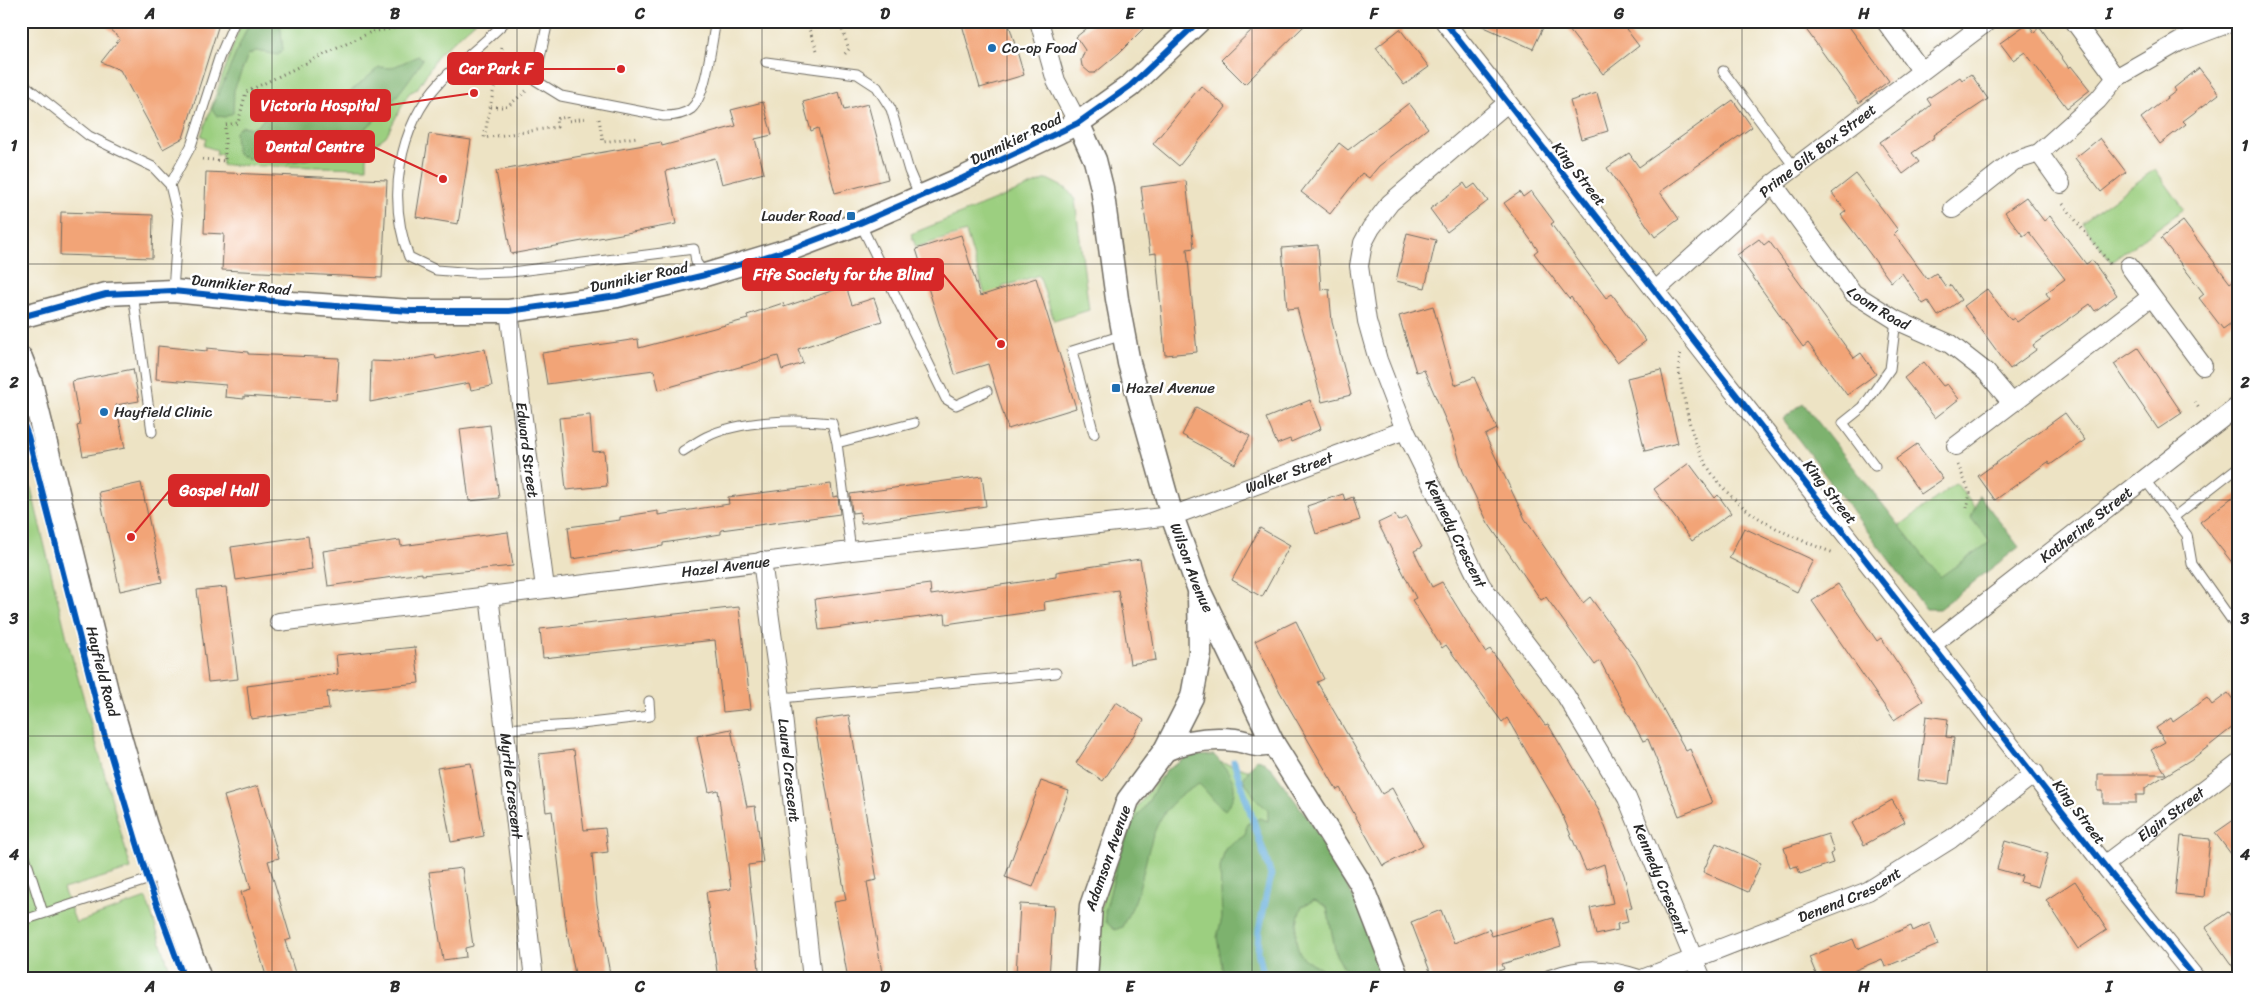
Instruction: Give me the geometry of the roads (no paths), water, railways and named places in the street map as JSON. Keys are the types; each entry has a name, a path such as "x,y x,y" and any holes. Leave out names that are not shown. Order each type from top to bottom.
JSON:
{"street":[{"path":"1039,21 1056,81 1078,122"},
{"name":"Dunnikier Road","path":"21,317 106,294 173,291 292,303 411,311 509,311 617,296 705,275 794,248 860,223 920,197 1078,122 1130,86 1199,21"},
{"name":"King Street","path":"1444,21 1507,104 1934,644 2104,865 2196,979"},
{"path":"1886,21 1921,70"},
{"name":"Prime Gilt Box Street","path":"1655,290 1773,184 1988,21"},
{"path":"2074,21 2116,78"},
{"path":"1953,209 2014,161 2039,153 2098,100 2116,78 2179,42 2235,21"},
{"name":"Kennedy Crescent","path":"1507,104 1390,203 1371,228 1363,243 1359,266 1367,321 1378,360 1405,430 1480,585 1566,696 1627,798 1702,979"},
{"name":"Wilson Avenue","path":"1078,122 1095,160 1102,188 1129,363 1172,516 1199,590 1273,744 1361,884 1398,979"},
{"path":"2039,153 2060,191"},
{"name":"Loom Road","path":"1773,184 1854,293 1896,320 1950,344 1986,372 2012,403"},
{"path":"2129,266 2204,366"},
{"path":"1956,454 2012,403 2152,296"},
{"name":"Edward Street","path":"509,311 545,588"},
{"name":"Hayfield Road","path":"21,358 31,383 108,695 146,826 200,979"},
{"name":"Katherine Street","path":"1934,644 2238,406"},
{"name":"Walker Street","path":"1172,516 1405,430"},
{"name":"Hazel Avenue","path":"278,622 851,550 1172,516"},
{"name":"Laurel Crescent","path":"762,562 781,698 812,979"},
{"name":"Adamson Avenue","path":"1086,979 1091,906 1128,800 1165,750 1192,697 1200,653 1199,590"},
{"name":"Myrtle Crescent","path":"488,595 534,979"},
{"path":"1165,750 1184,742 1204,738 1236,740 1262,747 1273,744"},
{"name":"Elgin Street","path":"2104,865 2238,764"},
{"name":"Denend Crescent","path":"1550,979 1594,970 1612,970 1641,979 1868,892 1951,839 2034,774"}],"lane":[{"path":"170,185 191,146 219,58 235,21"},
{"path":"506,21 440,82 419,113 402,151 396,190 400,234 410,257 436,270 475,273 511,272 694,249 696,262 705,275"},
{"path":"548,21 535,80 561,96 641,114 664,116 678,115 691,109 700,96 716,21"},
{"path":"766,62 857,74 877,87 891,109 909,171 920,197"},
{"path":"1723,72 1795,168"},
{"path":"21,82 89,136 153,167 170,185 178,218 173,291"},
{"path":"860,223 946,399 956,405 987,392"},
{"path":"133,292 152,432"},
{"path":"1874,466 1843,423 1863,407 1890,369 1896,320"},
{"path":"1094,434 1072,351 1124,335"},
{"path":"683,451 706,436 737,426 806,420 832,423 837,443 851,550"},
{"path":"837,443 914,423"},
{"path":"2174,517 2238,467"},
{"path":"2145,480 2187,535 2192,564 2238,628"},
{"path":"781,698 1056,673"},
{"path":"504,729 573,726 650,716 649,700"},
{"path":"21,844 43,913"},
{"path":"21,921 163,875"}],"waterway":[{"path":"1234,762 1271,875 1259,930 1258,951 1264,979"}],"place":[{"name":"Co-op Food","path":"992,48"},
{"name":"Car Park F","path":"621,69"},
{"name":"Victoria Hospital","path":"474,93"},
{"name":"Dental Centre","path":"443,179"},
{"name":"Lauder Road","path":"851,216"},
{"name":"Fife Society for the Blind","path":"1001,344"},
{"name":"Hazel Avenue","path":"1116,388"},
{"name":"Hayfield Clinic","path":"104,412"},
{"name":"Gospel Hall","path":"131,537"}]}
